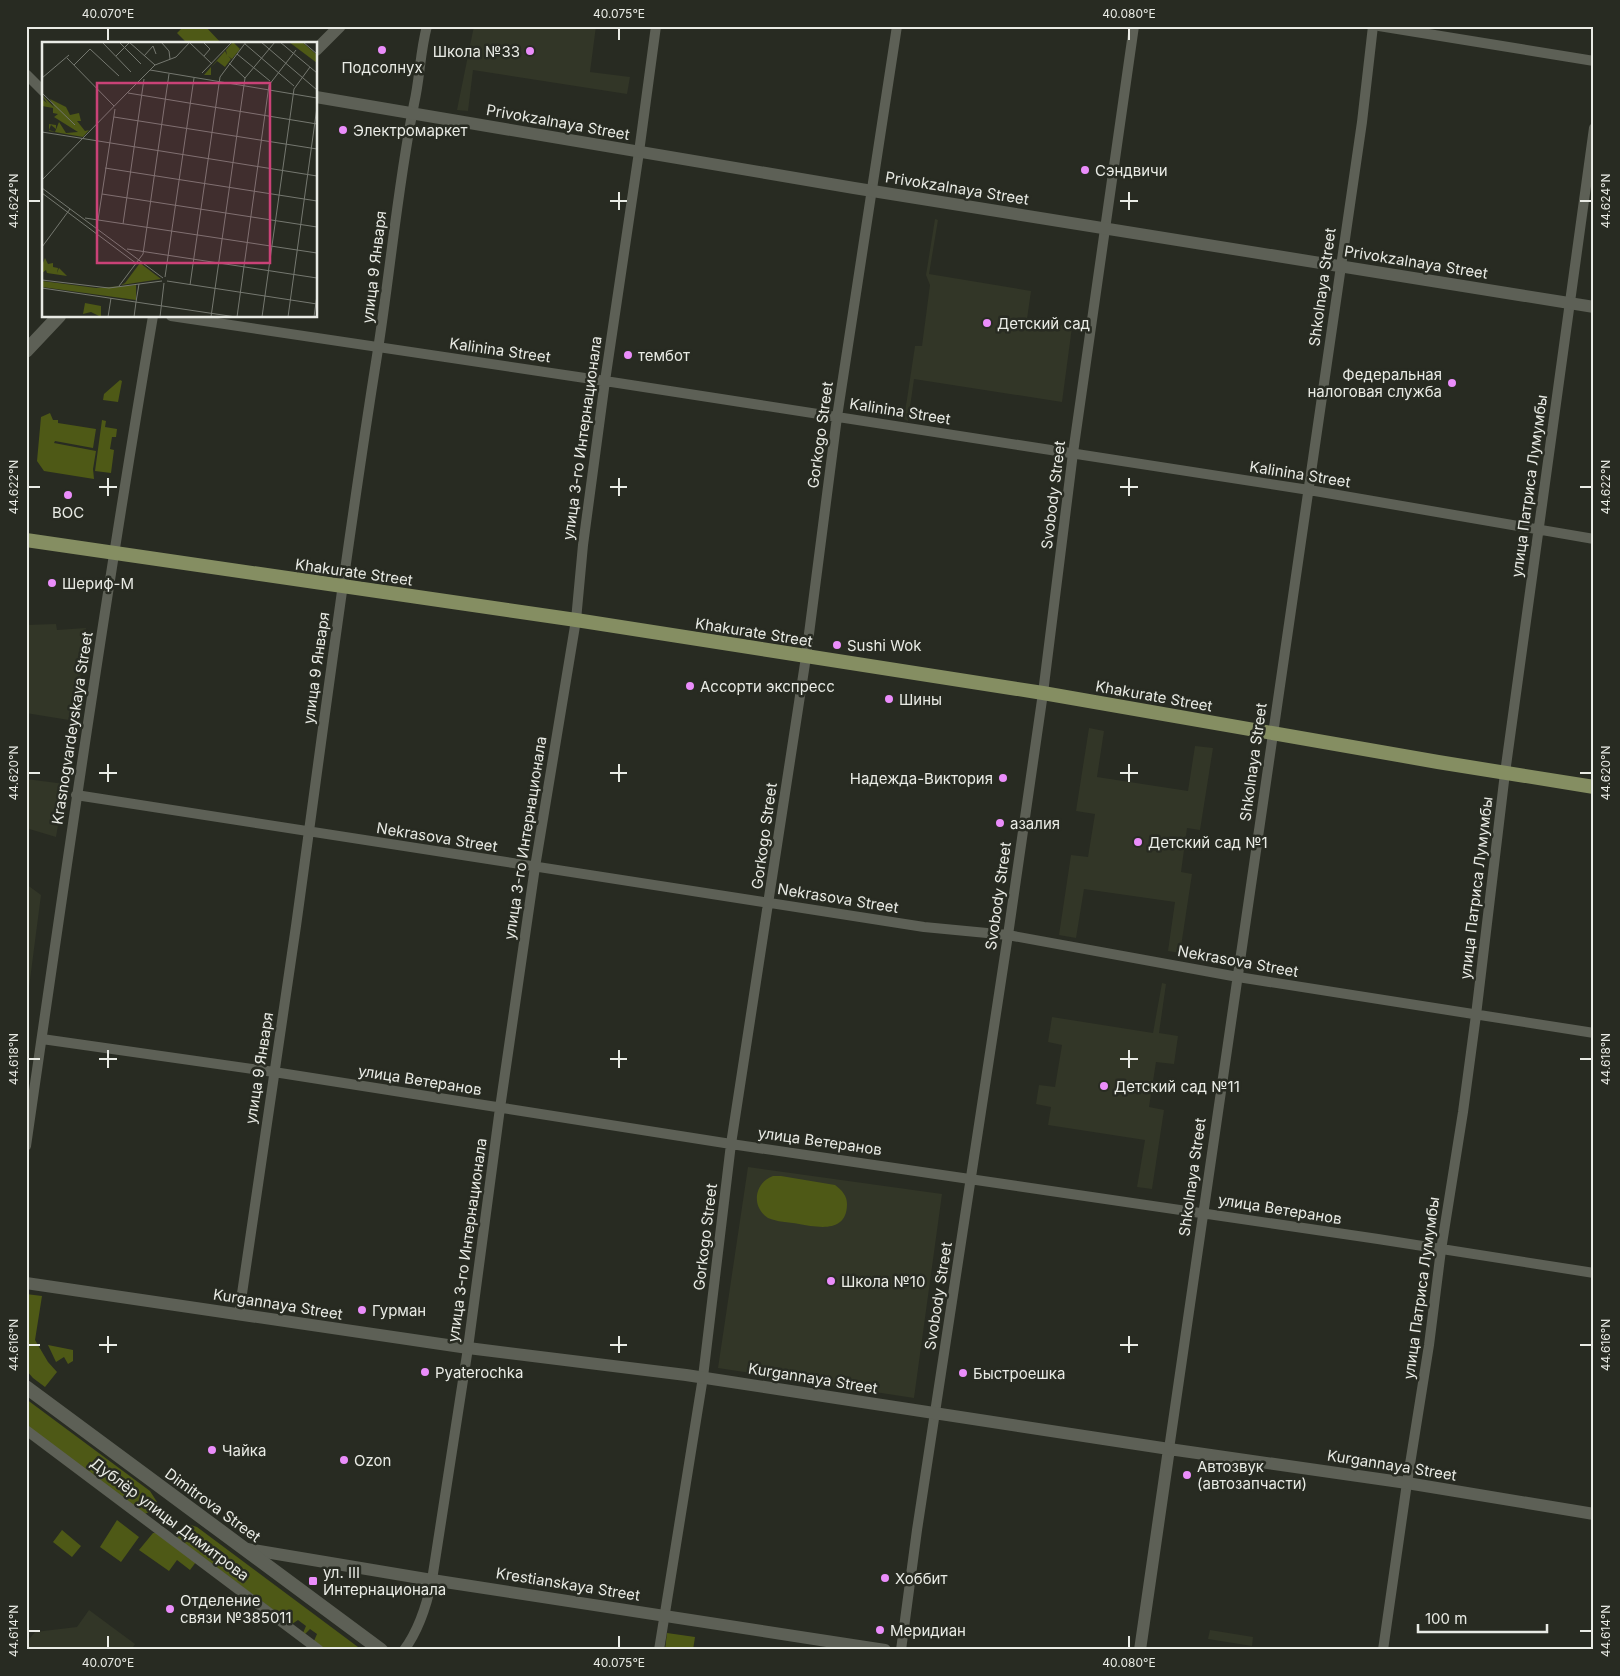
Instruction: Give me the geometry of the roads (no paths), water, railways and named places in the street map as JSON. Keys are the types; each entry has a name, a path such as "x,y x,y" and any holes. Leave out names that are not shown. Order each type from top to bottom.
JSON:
{"main road":[{"path":"26,351 57,318"},
{"name":"Khakurate Street","path":"26,540 576,620 1043,693 1273,734 1594,787"},
{"name":"Dimitrova Street","path":"26,1387 247,1549 380,1650"}],"street":[{"path":"318,48 340,26"},
{"name":"улица 9 Января","path":"239,1314 356,490 379,348 396,217 422,44 427,26"},
{"name":"улица 3-го Интернационала","path":"404,1650 417,1627 429,1598 468,1348 535,868 576,620 583,545 605,381 656,26"},
{"name":"Gorkogo Street","path":"660,1650 703,1377 731,1144 806,657 837,417 897,26"},
{"name":"Svobody Street","path":"901,1650 917,1530 972,1178 1043,693 1073,453 1134,26"},
{"name":"Shkolnaya Street","path":"1140,1650 1362,122 1373,26"},
{"path":"1379,26 1594,61"},
{"path":"26,74 42,90"},
{"name":"Privokzalnaya Street","path":"318,96 412,114 872,191 1594,306"},
{"name":"улица Патриса Лумумбы","path":"1383,1650 1463,1112 1505,772 1594,128"},
{"name":"Krasnogvardeyskaya Street","path":"26,1146 76,795 153,318"},
{"name":"Kalinina Street","path":"184,318 1073,453 1309,490 1538,531 1594,539"},
{"name":"Nekrasova Street","path":"76,795 535,868 924,927 1008,935 1238,977 1594,1033"},
{"name":"улица Ветеранов","path":"42,1039 274,1072 731,1144 972,1178 1594,1274"},
{"name":"Kurgannaya Street","path":"26,1283 468,1348 703,1377 1169,1449 1407,1483 1594,1514"},
{"name":"Дублёр улицы Димитрова","path":"26,1430 319,1650"},
{"name":"Krestianskaya Street","path":"247,1549 432,1580 665,1614 885,1650"}],"place":[{"name":"Подсолнух","path":"382,50"},
{"name":"Школа №33","path":"530,51"},
{"name":"Электромаркет","path":"343,130"},
{"name":"Сэндвичи","path":"1085,170"},
{"name":"Детский сад","path":"987,323"},
{"name":"тембот","path":"628,355"},
{"name":"Федеральная налоговая служба","path":"1452,383"},
{"name":"ВОС","path":"68,495"},
{"name":"Шериф-М","path":"52,583"},
{"name":"Sushi Wok","path":"837,645"},
{"name":"Ассорти экспресс","path":"690,686"},
{"name":"Шины","path":"889,699"},
{"name":"Надежда-Виктория","path":"1003,778"},
{"name":"азалия","path":"1000,823"},
{"name":"Детский сад №1","path":"1138,842"},
{"name":"Детский сад №11","path":"1104,1086"},
{"name":"Школа №10","path":"831,1281"},
{"name":"Гурман","path":"362,1310"},
{"name":"Pyaterochka","path":"425,1372"},
{"name":"Быстроешка","path":"963,1373"},
{"name":"Чайка","path":"212,1450"},
{"name":"Ozon","path":"344,1460"},
{"name":"Автозвук (автозапчасти)","path":"1187,1475"},
{"name":"Хоббит","path":"885,1578"},
{"name":"ул. III Интернационала","path":"313,1581"},
{"name":"Отделение связи №385011","path":"170,1609"},
{"name":"Меридиан","path":"880,1630"}]}
